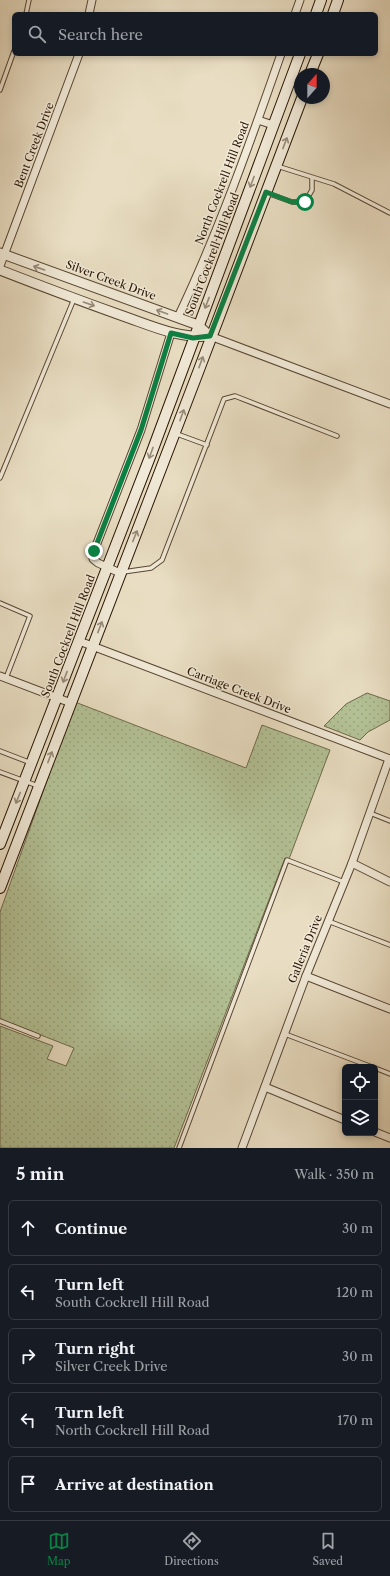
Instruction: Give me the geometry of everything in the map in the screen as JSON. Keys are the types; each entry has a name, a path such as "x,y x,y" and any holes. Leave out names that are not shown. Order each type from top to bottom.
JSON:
{"main road":[{"path":"317,12 321,0"},
{"path":"334,12 338,0"},
{"name":"South Cockrell Hill Road","path":"0,844 58,698 299,56"},
{"path":"312,68 317,56"},
{"path":"0,888 120,572 176,434 210,336 300,104"}],"street":[{"path":"89,12 92,0"},
{"path":"296,12 300,0"},
{"name":"Bent Creek Drive","path":"0,266 1,254 46,146 78,56"},
{"name":"North Cockrell Hill Road","path":"178,318 195,282 258,120 280,56"},
{"path":"258,120 273,125"},
{"name":"Silver Creek Drive","path":"1,254 178,318 198,326 210,336 390,404"},
{"name":"Silver Creek Drive","path":"0,270 74,299 171,333 193,338 210,336"},
{"path":"120,572 98,563 94,559 94,551 141,430 171,333"},
{"name":"Carriage Creek Drive","path":"79,641 390,759"},
{"path":"3,677 71,702"},
{"name":"Galleria Drive","path":"244,1147 306,976 352,863 390,759"},
{"path":"352,863 390,882"},
{"path":"306,976 390,1009"},
{"path":"265,1087 342,1119"},
{"path":"378,1133 390,1138"}],"lane":[{"path":"26,12 29,0"},
{"path":"0,90 12,56"},
{"path":"276,166 340,187 390,213"},
{"path":"266,192 292,202 305,202 312,190 312,178"},
{"path":"0,478 74,299"},
{"path":"120,572 151,568 162,560 224,399 235,396 337,436"},
{"path":"176,434 207,445"},
{"path":"0,603 30,616 3,677"},
{"path":"0,751 32,764"},
{"path":"0,772 39,786"},
{"path":"370,813 390,821"},
{"path":"179,1148 287,860 344,882"},
{"path":"328,921 390,945"},
{"path":"0,1021 38,1036"},
{"path":"285,1034 364,1064"},
{"path":"378,1069 390,1074"}],"green space":[{"path":"367,693 390,701 390,720 368,732 360,740 324,726 346,704"},
{"path":"75,702 246,768 262,725 330,750 289,859 285,858 174,1148 0,1148 0,1026 53,1046 47,1059 66,1066 74,1048 0,1019 0,912"}],"route":[{"path":"94,551 141,430 171,333 193,338 210,336 266,192 292,202 305,202"}]}
